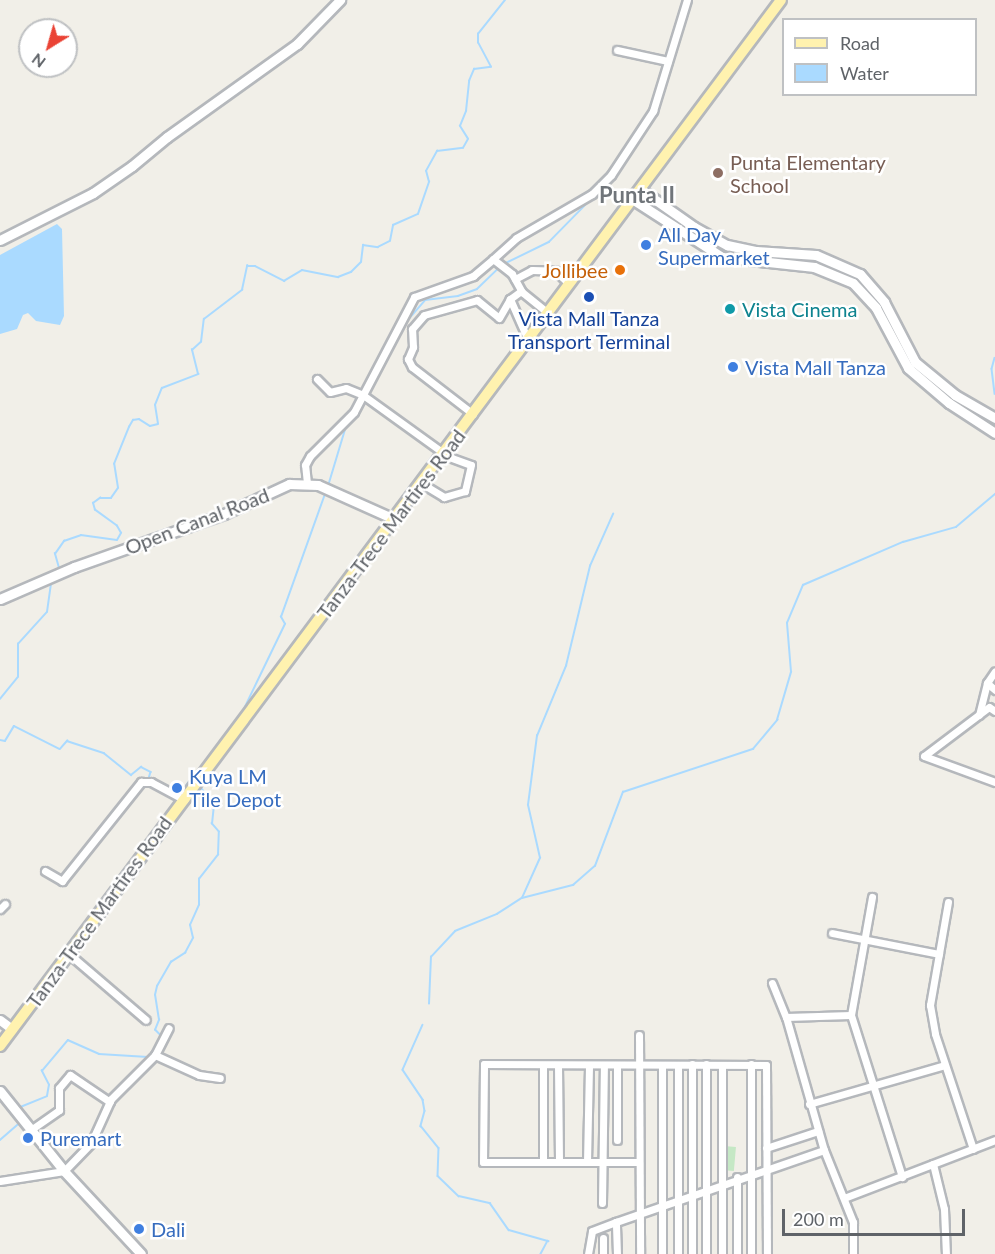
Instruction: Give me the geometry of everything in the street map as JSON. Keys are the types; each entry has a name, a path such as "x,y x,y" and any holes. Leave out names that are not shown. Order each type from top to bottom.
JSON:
{"main road":[{"name":"Tanza-Trece Martires Road","path":"0,1046 781,0"}],"street":[{"path":"0,240 93,193 132,166 167,137 297,44 340,0"},
{"path":"394,519 307,483 305,465 310,456 354,412 414,297 473,276 516,238 592,194 611,175 653,111 687,0"},
{"path":"617,50 668,61"},
{"path":"640,189 694,228 727,244 756,251 800,251 846,265 872,285 890,323 908,352 925,372 955,395 991,415"},
{"path":"632,199 722,257 755,263 799,264 839,275 865,293 890,323 901,357 919,379 992,430"},
{"path":"493,259 515,279 521,291 548,313"},
{"path":"515,279 532,270 556,271 569,284"},
{"path":"473,414 412,367 408,359 413,347 412,329 424,315 477,300 499,318 510,299 521,291"},
{"path":"510,299 528,340"},
{"path":"317,379 330,392 346,388 363,395 444,453 471,465 465,491 444,497 422,483"},
{"name":"Open Canal Road","path":"0,599 74,567 224,514 289,484 307,483"},
{"path":"979,715 995,671"},
{"path":"991,682 995,690"},
{"path":"995,711 989,707 924,756 995,782"},
{"path":"45,871 62,881 141,782 151,782 188,796"},
{"path":"872,897 851,1014 871,1086 902,1177"},
{"path":"948,902 930,1005 945,1065 973,1149"},
{"path":"832,933 939,954"},
{"path":"69,954 146,1020"},
{"path":"772,983 786,1017 824,1150 853,1222 853,1254"},
{"path":"786,1017 851,1014"},
{"path":"0,1019 12,1029"},
{"path":"0,1181 64,1172 91,1143 110,1102 155,1055 170,1028"},
{"path":"639,1035 640,1254"},
{"path":"155,1055 200,1075 220,1078"},
{"path":"639,1162 483,1162 484,1064 751,1064 767,1067 767,1254"},
{"path":"692,1064 692,1254"},
{"path":"751,1064 751,1254"},
{"path":"543,1065 543,1162"},
{"path":"558,1065 559,1162"},
{"path":"587,1162 589,1065"},
{"path":"602,1203 604,1065"},
{"path":"617,1065 617,1140"},
{"path":"662,1065 662,1254"},
{"path":"678,1065 678,1254"},
{"path":"706,1065 706,1254"},
{"path":"722,1065 722,1254"},
{"path":"809,1104 945,1065"},
{"path":"32,1129 59,1110 59,1088 70,1075 110,1102"},
{"path":"0,1091 64,1172 141,1254"},
{"path":"766,1148 818,1131"},
{"path":"844,1198 995,1140"},
{"path":"588,1254 592,1231 721,1182 824,1150"},
{"path":"933,1164 944,1209 946,1254"},
{"path":"737,1177 737,1254"},
{"path":"616,1222 617,1254"},
{"path":"603,1238 603,1254"}],"green space":[{"path":"724,1146 736,1147 734,1171 722,1170"}],"water":[{"path":"57,224 62,229 64,316 60,325 36,321 28,313 23,315 17,329 0,334 0,255"}],"waterway":[{"path":"59,568 55,554 64,541 81,535 117,540 121,533 117,526 95,510 93,503 100,498 111,498 118,488 114,464 129,427 133,420 139,419 150,426 158,424 155,405 162,388 198,374 192,350 201,342 204,319 242,290 247,266 255,266 284,281 302,270 338,277 351,272 361,262 363,245 378,247 390,241 393,225 418,214 429,182 426,171 437,151 463,148 468,139 460,126 466,111 469,81 474,69 491,67 478,43 478,34 505,0"},
{"path":"669,71 691,0"},
{"path":"622,165 646,128"},
{"path":"504,264 549,242 594,196"},
{"path":"401,328 425,300 458,296 477,289 500,267"},
{"path":"368,393 394,343"},
{"path":"995,358 992,369 995,394"},
{"path":"360,409 363,401"},
{"path":"329,483 347,423"},
{"path":"241,715 285,624 281,617 325,494"},
{"path":"429,1004 431,957 455,931 497,914 522,898 573,885 595,866 623,792 753,749 777,720 791,672 787,623 803,585 903,542 956,527 995,494"},
{"path":"522,898 540,858 528,805 537,736 566,666 590,566 613,514"},
{"path":"0,699 18,677 18,644 47,612 51,582"},
{"path":"0,740 5,741 14,726 60,749 67,741 104,753 131,775 141,767 151,772 149,779"},
{"path":"191,780 198,772"},
{"path":"180,794 188,783"},
{"path":"161,1036 155,1030 159,1020 155,995 157,986 171,962 185,953 193,938 190,925 199,905 199,879 218,855 219,832 212,824 214,806 200,787"},
{"path":"423,1025 403,1070 423,1100 425,1111 421,1126 439,1148 438,1176 459,1196 490,1203 509,1230 548,1241 541,1254"},
{"path":"18,1108 47,1096 49,1085 42,1071 68,1040 99,1054 148,1057"},
{"path":"0,1140 21,1122"}],"place":[{"name":"Punta Elementary School","path":"718,173"},
{"name":"All Day Supermarket","path":"646,245"},
{"name":"Jollibee","path":"620,270"},
{"name":"Vista Mall Tanza Transport Terminal","path":"589,297"},
{"name":"Vista Cinema","path":"730,309"},
{"name":"Vista Mall Tanza","path":"733,367"},
{"name":"Kuya LM Tile Depot","path":"177,788"},
{"name":"Puremart","path":"28,1138"},
{"name":"Dali","path":"139,1229"}],"district":[{"name":"Punta II","path":"637,195"}]}
